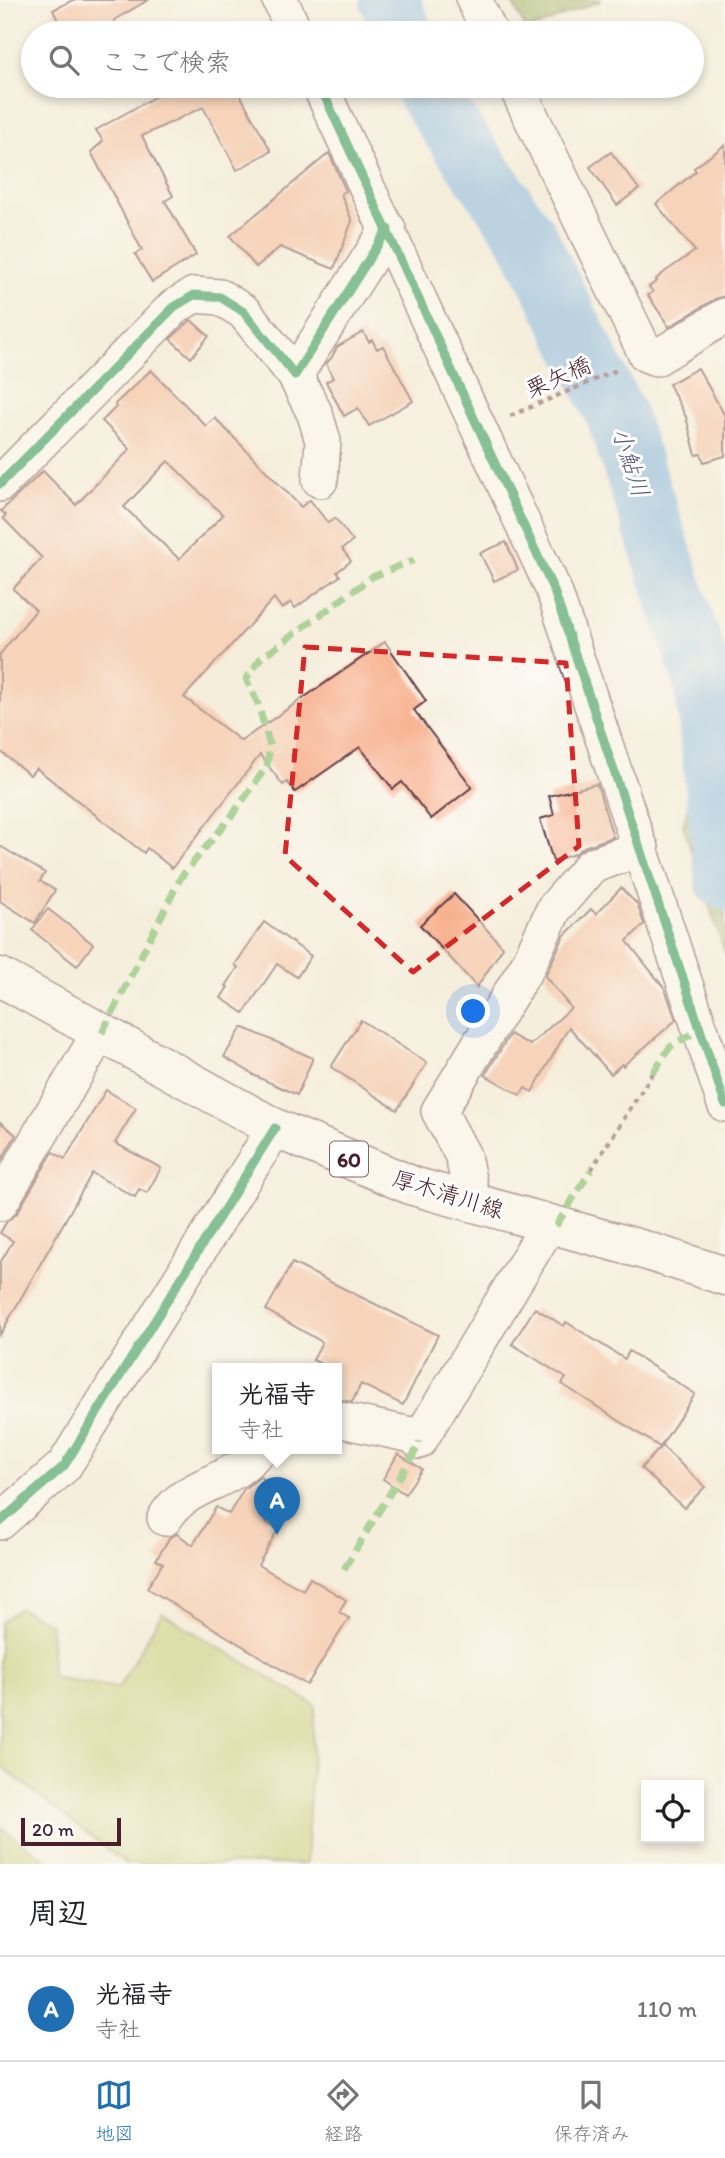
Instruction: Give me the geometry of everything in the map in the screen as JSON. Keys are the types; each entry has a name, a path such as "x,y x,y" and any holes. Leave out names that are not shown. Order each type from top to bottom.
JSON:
{"main road":[{"name":"厚木清川線","path":"0,977 275,1128 413,1186 644,1250 725,1276"}],"street":[{"path":"280,0 290,21"},
{"path":"474,0 484,21"},
{"path":"326,98 554,592 725,1104"},
{"path":"522,98 646,355 656,358 725,316"},
{"path":"295,375 388,229"},
{"path":"0,484 174,307 194,295 220,297 244,312 295,375 315,414 323,441 320,480"},
{"path":"474,1203 463,1156 439,1111 528,965 554,909 591,866 641,848"},
{"path":"0,1203 100,1032"},
{"path":"0,1522 64,1466 275,1128"},
{"path":"342,1420 420,1439 549,1224"},
{"path":"165,1518 186,1495 231,1474 255,1454"}],"path":[{"path":"591,1170 653,1073"}],"highlighted area":[{"path":"305,647 566,663 579,846 413,972 285,856"}],"green space":[{"path":"511,0 602,0 551,21 522,21"},
{"path":"725,667 725,954 683,826"},
{"path":"19,1608 51,1624 52,1677 118,1688 162,1613 315,1705 306,1864 126,1864 0,1765 0,1623"},
{"path":"0,1827 52,1864 0,1864"}],"building":[{"path":"73,0 148,0 115,21 58,21 53,10"},
{"path":"152,98 242,98 271,151 237,170 203,107 142,136 173,196 165,201 196,255 152,282 135,254 142,250 91,152 103,141 96,130"},
{"path":"725,145 725,296 715,299 669,327 648,295 653,292 649,287 666,271 695,251 656,204 696,171 694,168"},
{"path":"611,152 639,189 617,205 590,167"},
{"path":"329,153 346,191 341,194 352,221 334,269 280,247 256,267 230,236"},
{"path":"191,320 209,336 191,358 170,339"},
{"path":"363,332 377,349 383,346 413,401 369,426 358,408 344,416 326,382 333,378 326,364 337,347"},
{"path":"698,368 725,416 725,456 704,462 701,454 696,455 686,417 669,384"},
{"path":"151,370 206,426 215,418 301,507 310,500 328,523 335,518 353,541 342,549 351,561 337,572 340,576 295,608 291,602 282,609 274,598 184,697 241,741 385,642 426,701 414,710 472,787 431,819 402,782 393,789 360,747 295,792 287,782 283,785 260,755 172,868 147,848 144,853 36,768 30,775 0,751 0,654 36,610 13,589 42,558 3,518 6,515 1,511 43,471 76,505 130,449 102,421 116,407 115,404","holes":["168,461 223,515 179,559 124,507"]},
{"path":"506,542 518,570 494,581 480,553"},
{"path":"597,784 613,837 553,861 540,819 554,815 549,796"},
{"path":"0,846 45,873 40,881 55,890 35,923 0,901"},
{"path":"621,888 637,904 644,924 627,941 665,989 676,1020 611,1074 569,1027 532,1092 525,1088 520,1095 485,1075 510,1034 530,1045 571,1008 545,976 564,936 591,909 596,914"},
{"path":"454,894 503,947 477,987 420,925"},
{"path":"48,909 93,944 77,966 32,930"},
{"path":"264,922 311,956 297,977 277,964 244,1013 221,998 238,967 235,965"},
{"path":"361,1020 427,1063 397,1110 331,1067"},
{"path":"242,1027 313,1058 297,1095 253,1075 224,1057"},
{"path":"106,1090 136,1108 115,1143 161,1168 147,1193 139,1189 135,1197 92,1173 0,1335 0,1263 13,1241 0,1233 7,1221 17,1213 53,1152 65,1159"},
{"path":"0,1122 16,1135 1,1161 0,1160"},
{"path":"292,1263 438,1335 403,1405 361,1384 352,1402 342,1400 342,1363 319,1363 313,1360 322,1342 266,1310"},
{"path":"535,1308 564,1326 566,1322 625,1359 629,1351 695,1394 660,1447 562,1384 566,1378 512,1344"},
{"path":"662,1446 705,1487 684,1508 641,1468"},
{"path":"398,1454 422,1469 405,1494 383,1479"},
{"path":"260,1477 283,1491 265,1522 278,1529 258,1565 303,1590 310,1578 346,1600 339,1612 349,1618 307,1685 147,1588 163,1563 156,1560 170,1537 177,1534 193,1545 216,1507 229,1514 244,1489"}],"waterway":[{"name":"小鮎川","path":"390,0 398,21"},
{"name":"小鮎川","path":"430,98 527,237 616,415 704,682 725,880"}],"marked path":[{"path":"102,1033 181,877 231,817 267,766 270,746 258,704 246,679 260,659 372,577 414,560"},
{"path":"653,1073 670,1047 700,1029"},
{"path":"556,1226 591,1170"},
{"path":"344,1569 418,1447 419,1441"}],"cycle path":[{"path":"326,98 554,591 725,1104"},
{"path":"0,484 174,307 194,295 220,297 244,312 295,375 388,229"},
{"path":"0,1522 64,1466 275,1128"}],"place":[{"name":"光福寺","path":"277,1535"}]}
